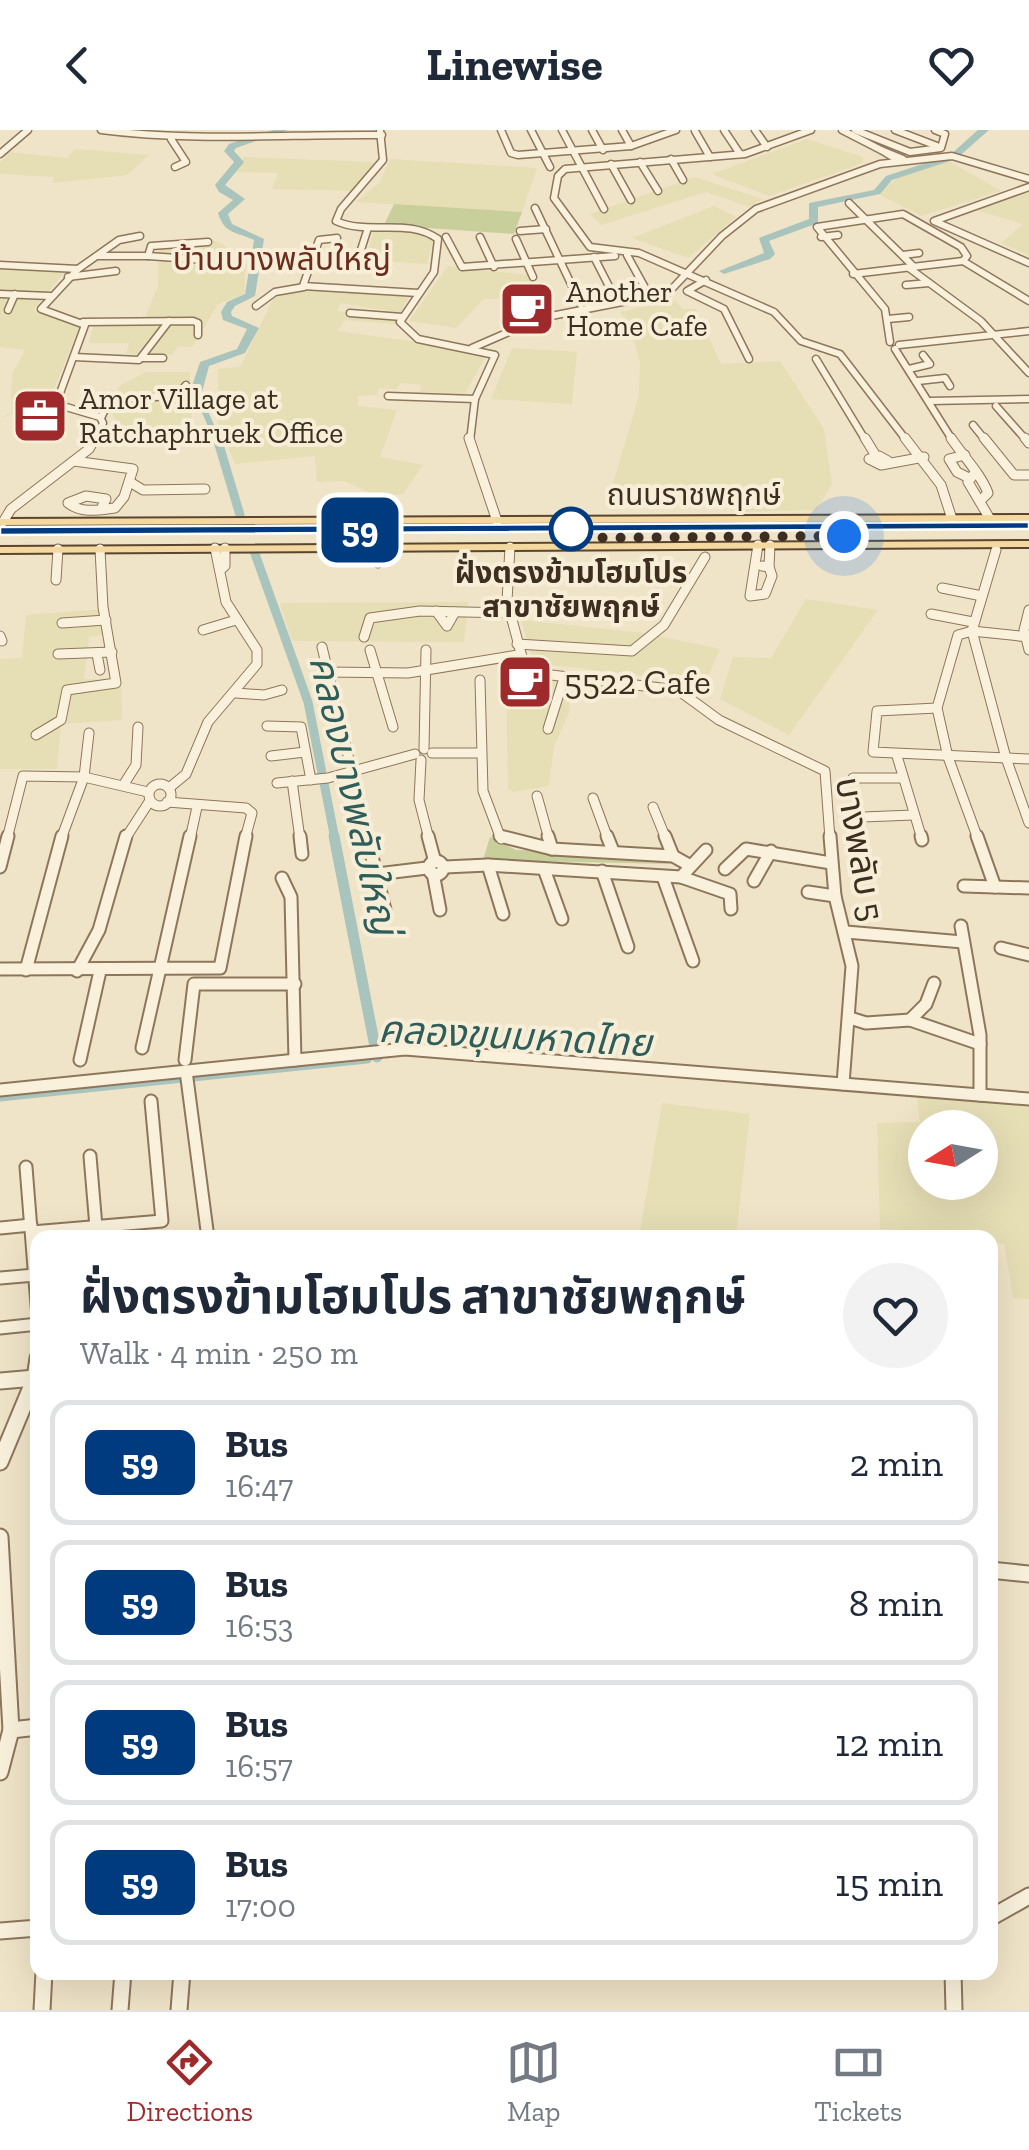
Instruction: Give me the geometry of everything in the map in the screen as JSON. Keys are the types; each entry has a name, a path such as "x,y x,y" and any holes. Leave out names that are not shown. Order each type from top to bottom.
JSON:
{"main road":[{"name":"ถนนราชพฤกษ์","path":"1,525 1029,518"},
{"path":"212,531 287,523"},
{"name":"ถนนราชพฤกษ์","path":"1,525 212,531 1029,526"},
{"name":"ถนนราชพฤกษ์","path":"0,546 1029,536"},
{"path":"539,538 640,545"},
{"path":"224,548 286,541"},
{"name":"ถนนราชพฤกษ์","path":"0,546 100,549 640,545 708,552 764,545 1029,544"}],"street":[{"path":"0,154 28,130"},
{"path":"101,130 171,139 381,132 383,153 374,179 338,214 336,221 344,226"},
{"path":"501,130 513,154 632,146 656,134 676,130"},
{"path":"531,130 550,167"},
{"path":"562,130 604,209"},
{"path":"592,130 603,150"},
{"path":"622,130 632,146"},
{"path":"724,130 740,154"},
{"path":"754,130 766,146"},
{"path":"784,130 790,138"},
{"path":"811,130 740,154 565,168 558,176 554,196 587,245 633,253 691,271 704,282 774,312 801,340 843,356 945,485 957,519"},
{"path":"849,130 910,152 941,148"},
{"path":"849,130 902,161"},
{"path":"896,130 941,148"},
{"path":"935,130 945,134 941,148"},
{"path":"694,131 710,156"},
{"path":"0,137 18,138"},
{"path":"171,139 186,162 175,166"},
{"path":"472,348 548,316 657,297 674,290 722,236 768,202 902,161 956,156 1029,179"},
{"path":"700,157 708,169"},
{"path":"671,159 683,180"},
{"path":"640,162 658,190"},
{"path":"611,164 631,200"},
{"path":"1029,187 934,220 1029,263"},
{"path":"849,203 870,219 912,267 993,335 1029,373"},
{"path":"522,217 537,212 581,304"},
{"path":"964,261 967,256 961,247 908,216 816,227 870,291 888,319 895,345 909,370 965,455 972,492 982,499 990,518"},
{"path":"327,233 344,226 424,230 436,236 440,259 401,324 414,337 472,348 496,358 475,399 468,428 471,453 496,521"},
{"path":"359,256 368,228"},
{"path":"533,277 518,235 546,229"},
{"path":"821,237 838,235"},
{"path":"0,294 44,295 119,240 140,236"},
{"path":"446,237 460,266 494,268 633,253"},
{"path":"480,237 494,268"},
{"path":"304,287 312,251 321,239 337,238"},
{"path":"148,256 151,246 160,242 208,242"},
{"path":"195,258 196,243"},
{"path":"294,248 312,251"},
{"path":"277,254 312,251"},
{"path":"633,253 649,295"},
{"path":"904,255 918,253"},
{"path":"97,256 206,260"},
{"path":"594,257 616,300"},
{"path":"853,274 964,261 1029,301"},
{"path":"0,265 78,269"},
{"path":"68,278 116,271"},
{"path":"704,282 687,291 724,309 748,360"},
{"path":"906,286 929,283"},
{"path":"870,291 882,285"},
{"path":"256,306 274,292 304,287 418,294"},
{"path":"8,310 16,294"},
{"path":"44,295 42,311 83,322 198,323 198,335"},
{"path":"350,312 402,317"},
{"path":"888,319 909,317"},
{"path":"143,358 169,321"},
{"path":"83,322 56,404 97,416"},
{"path":"515,327 530,337"},
{"path":"895,345 1029,331"},
{"path":"909,370 928,366 924,355"},
{"path":"74,357 163,358"},
{"path":"816,359 883,458 922,455"},
{"path":"918,381 945,378 950,386"},
{"path":"1,525 11,509 74,461 98,436 97,416 104,403 110,399 176,396 186,385"},
{"path":"388,396 475,399"},
{"path":"930,402 1029,399"},
{"path":"996,406 1029,443"},
{"path":"973,425 1014,475 1029,475"},
{"path":"965,455 949,459 957,472 971,476"},
{"path":"74,461 128,466 133,470 119,506 101,509 82,510 72,509 68,503 80,497 101,496 106,502 101,509"},
{"path":"130,482 138,482 142,490 205,489"},
{"path":"78,522 82,510"},
{"path":"764,545 772,580 765,594 758,598 748,593 764,545"},
{"path":"378,564 381,547"},
{"path":"506,683 520,658 506,584 510,547"},
{"path":"77,971 97,934 130,823 149,797 186,774 208,722 236,693 259,657 226,602 220,570 216,567 224,548"},
{"path":"56,580 58,549"},
{"path":"36,735 60,720 65,691 114,685 118,680 106,620 100,549"},
{"path":"996,550 973,627 1006,758 1029,823"},
{"path":"327,672 425,673 479,669 520,658 625,654 658,629 708,552"},
{"path":"758,566 769,567"},
{"path":"942,588 982,596"},
{"path":"1029,610 1029,650"},
{"path":"364,637 369,620 375,616 436,611 438,620 447,626 454,622 454,612 509,613"},
{"path":"931,614 973,627 1027,636"},
{"path":"62,623 106,620"},
{"path":"203,630 236,620"},
{"path":"973,627 958,635 937,708 948,757 995,887"},
{"path":"322,648 385,910"},
{"path":"370,650 393,727"},
{"path":"426,650 419,800 435,867 440,910"},
{"path":"58,654 112,652"},
{"path":"97,654 100,670"},
{"name":"บางพลับ 5","path":"520,658 564,678 678,690 733,728 822,768 828,778 835,896 852,966 843,1084"},
{"path":"479,669 483,791 501,840 552,849 674,856 689,865"},
{"path":"548,728 562,696 564,678"},
{"path":"236,693 264,696 282,690"},
{"path":"937,708 877,711 872,750 897,756 1029,758"},
{"path":"268,726 299,726 311,780"},
{"path":"124,784 136,766 138,727"},
{"path":"26,970 61,838 84,777 89,733"},
{"path":"271,756 305,752"},
{"path":"278,783 311,780 423,754 480,753"},
{"path":"897,756 922,840"},
{"path":"0,867 24,776 84,777 124,784 167,802 246,808 252,813 233,887 220,968 0,969"},
{"path":"852,778 901,778"},
{"path":"292,782 302,854"},
{"path":"167,802 174,795 169,788"},
{"path":"537,796 552,849"},
{"path":"594,798 614,852"},
{"path":"142,1048 197,807"},
{"path":"653,808 674,856"},
{"path":"863,817 913,816"},
{"path":"725,869 746,849 831,863"},
{"path":"680,877 706,850"},
{"path":"754,882 771,852"},
{"path":"378,874 488,864 680,877 730,894 731,909"},
{"path":"488,864 503,914"},
{"path":"544,869 562,920"},
{"path":"602,871 628,947"},
{"path":"663,876 693,961"},
{"path":"282,878 291,896 295,1060"},
{"path":"964,886 1029,888"},
{"path":"808,892 835,896"},
{"path":"961,926 980,1044 980,1095"},
{"path":"846,932 963,942"},
{"path":"1001,948 1029,955"},
{"path":"80,1060 100,971"},
{"path":"910,1020 926,1004 934,983"},
{"path":"207,1230 186,1072 190,988 194,984 295,984"},
{"path":"850,1018 871,1024 910,1020 980,1044"},
{"path":"0,1090 406,1049 1029,1099"},
{"path":"0,1228 96,1227 162,1221 151,1101"},
{"path":"90,1156 96,1227"},
{"path":"26,1166 32,1228"},
{"path":"0,1278 30,1276"},
{"path":"0,1328 30,1322"},
{"path":"0,1381 30,1380"},
{"path":"0,1462 30,1394"},
{"path":"0,1537 11,1730 0,1772"},
{"path":"998,1571 1029,1574"},
{"path":"11,1730 30,1728"},
{"path":"998,1913 1029,1896"},
{"path":"0,1931 30,1929"},
{"path":"42,2010 44,1980"},
{"path":"120,2010 122,1980"},
{"path":"179,2010 181,1980"},
{"path":"953,1980 954,2010"}],"shaded area":[{"path":"807,139 863,157 863,163 769,196 712,174"},
{"path":"75,149 149,155 127,175 52,183 54,177 0,174 0,163 9,152 67,158"},
{"path":"244,157 374,162 365,183 352,191 272,189 278,173 236,172"},
{"path":"390,159 537,168 522,212 356,202 380,182"},
{"path":"947,160 1001,191 921,216 878,194 910,168"},
{"path":"695,177 762,199 750,207 706,192 601,225 590,214"},
{"path":"1029,192 1029,255 1001,243 1023,224 976,210"},
{"path":"714,206 736,217 688,258 632,238"},
{"path":"373,232 420,233 433,241 427,264 366,260"},
{"path":"212,240 225,245 231,260 246,264 244,294 218,304 192,347 178,346 172,355 126,354 129,343 89,343 94,323 143,322 158,286 158,243"},
{"path":"0,266 68,268 33,310 81,323 48,404 0,418 11,413 12,374 25,350 0,347"},
{"path":"448,266 529,275 537,299 484,299 456,328 409,321"},
{"path":"277,291 411,294 400,313 341,303 337,311 398,317 395,324 345,320 337,331 488,352 465,394 420,392 421,385 401,383 396,389 379,388 377,395 358,396 358,406 397,410 380,457 423,465 403,494 380,497 344,481 317,482 315,456 235,464 218,422 218,369 240,367"},
{"path":"674,300 683,309 696,309 721,364 780,361 824,429 832,484 816,510 740,512 749,499 710,491 612,486 639,396 640,362 631,330 620,312"},
{"path":"512,348 577,352 572,404 491,399"},
{"path":"146,372 190,372 192,426 120,431 110,407 119,386"},
{"path":"806,599 878,610 789,735 720,699 733,657 771,658"},
{"path":"468,602 464,642 292,641 280,603"},
{"path":"102,609 106,634 89,637 84,679 121,679 122,720 61,724 57,769 0,769 0,659 22,658 26,615"},
{"path":"521,620 645,633 720,649 705,683 534,663"},
{"path":"519,669 572,677 569,713 554,746 549,786 513,792 508,789 506,671"},
{"path":"917,1097 1029,1106 1029,1299 1013,1298 998,1230 880,1229 877,1123 908,1122 908,1200 998,1200 998,1110 919,1110"},
{"path":"662,1103 750,1114 737,1230 640,1230"}],"green space":[{"path":"394,204 522,212 514,234 384,225"},
{"path":"490,837 516,850 668,855 669,864 483,860"}],"waterway":[{"name":"คลองบางพลับใหญ่","path":"196,392 204,364 241,351 253,328 227,318 226,312 231,304 250,296 259,239 232,229 225,221 223,213 240,199 220,185 239,162 229,151 232,146 283,130"},
{"path":"724,271 766,257 770,254 763,240 814,221 813,205 877,192 889,178 953,157 984,130"},
{"name":"คลองบางพลับใหญ่","path":"196,392 218,440"},
{"name":"คลองบางพลับใหญ่","path":"218,440 240,515"},
{"name":"คลองบางพลับใหญ่","path":"254,551 308,702 335,839"},
{"name":"คลองบางพลับใหญ่","path":"334,836 377,1057"},
{"name":"คลองขุนมหาดไทย","path":"0,1096 367,1058"}],"bus line":[{"name":"59","path":"0,531 1029,526"}],"place":[{"name":"Another Home Cafe","path":"527,309"},
{"name":"Amor Village at Ratchaphruek Office","path":"40,416"},
{"name":"ฝั่งตรงข้ามโฮมโปร สาขาชัยพฤกษ์","path":"571,529"},
{"name":"5522 Cafe","path":"525,682"}],"district":[{"name":"บ้านบางพลับใหญ่","path":"282,259"}],"route":[{"path":"571,529 578,538 844,536"}]}
